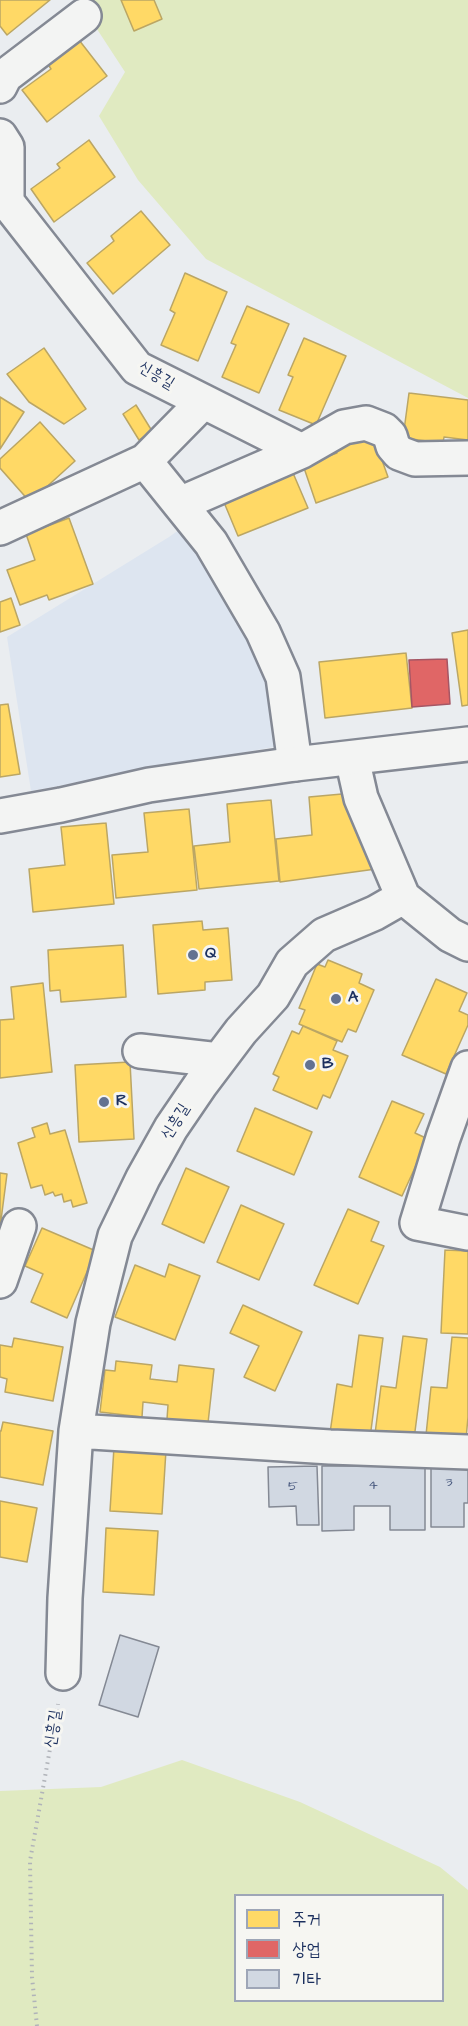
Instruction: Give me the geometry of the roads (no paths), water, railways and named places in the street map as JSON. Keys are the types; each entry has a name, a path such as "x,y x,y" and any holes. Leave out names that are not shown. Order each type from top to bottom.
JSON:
{"street":[{"path":"0,86 5,76 84,16"},
{"name":"신흥길","path":"0,136 7,147 8,202 137,369 302,451"},
{"path":"0,528 145,461 203,402"},
{"path":"180,504 302,451 344,427 366,423 384,430 399,453 415,459 468,458"},
{"path":"145,461 211,543 263,632 283,677 295,764"},
{"path":"0,816 62,805 149,785 295,764 468,744"},
{"path":"352,758 361,798 403,897 450,935 468,944"},
{"name":"신흥길","path":"63,1673 65,1598 76,1431 93,1323 116,1236 143,1178 171,1128 241,1031 273,996 292,963 324,935 375,913 403,897"},
{"path":"140,1051 219,1060"},
{"path":"468,1068 443,1138 417,1223 468,1233"},
{"path":"0,1281 19,1226"},
{"path":"76,1431 330,1447 468,1452"}],"place":[{"name":"Q","path":"193,955"},
{"name":"A","path":"336,999"},
{"name":"B","path":"310,1065"},
{"name":"R","path":"104,1102"}]}
